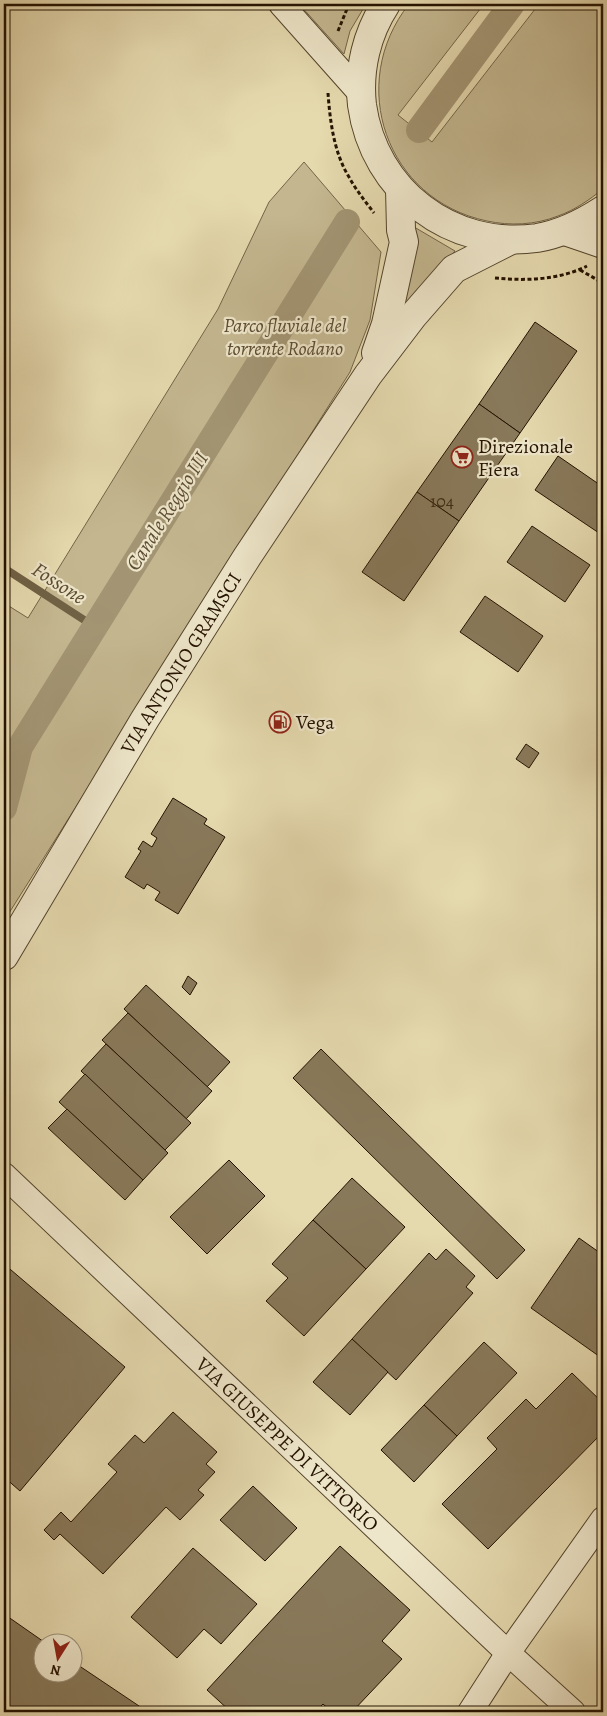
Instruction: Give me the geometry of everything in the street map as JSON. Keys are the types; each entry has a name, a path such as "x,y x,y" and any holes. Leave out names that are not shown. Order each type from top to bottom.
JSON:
{"street":[{"path":"282,4 361,94"},
{"name":"VIA ANTONIO GRAMSCI","path":"386,4 371,31 365,52 361,94 364,120 372,145 384,168 400,189 418,206 439,220 462,231 486,237 511,240 539,238 565,231 603,210"},
{"name":"VIA ANTONIO GRAMSCI","path":"368,375 386,324 404,242 401,230 400,189"},
{"path":"565,231 603,244"},
{"name":"VIA ANTONIO GRAMSCI","path":"4,956 145,720 242,565 368,375 413,316 454,269 511,240"},
{"name":"VIA GIUSEPPE DI VITTORIO","path":"4,1176 508,1653 573,1712"},
{"path":"470,1712 508,1653 603,1519"}],"path":[{"path":"493,278 517,280 549,277 580,270 603,283"}],"green space":[{"path":"299,4 366,4 350,31 344,54"},
{"path":"409,4 484,4 398,115 432,142 539,4 603,4 603,189 564,214 531,223 505,224 487,221 452,209 423,189 401,164 386,135 379,102 380,69 390,35"},
{"name":"Parco fluviale del torrente Rodano","path":"304,162 381,252 370,320 350,372 4,921 4,603 28,618 218,309 269,202"},
{"path":"409,224 455,251 397,318"}],"building":[{"path":"535,322 577,351 520,433 479,404"},
{"path":"479,404 520,433 459,521 417,492"},
{"path":"558,456 603,487 602,535 535,490"},
{"path":"417,492 459,521 404,601 362,572"},
{"path":"532,526 590,565 565,602 507,562"},
{"path":"485,596 543,636 518,672 460,632"},
{"path":"526,744 539,753 529,768 516,759"},
{"path":"173,798 207,819 204,824 225,837 178,914 155,900 160,892 147,884 144,889 125,877 141,851 138,849 143,841 152,847 157,838 151,834"},
{"path":"188,976 197,983 190,995 182,987"},
{"path":"146,985 230,1062 207,1087 124,1009"},
{"path":"128,1013 212,1091 186,1119 102,1040"},
{"path":"106,1044 191,1123 165,1150 81,1071"},
{"path":"321,1049 525,1250 497,1279 293,1078"},
{"path":"85,1074 168,1153 143,1180 59,1102"},
{"path":"67,1109 143,1180 125,1200 48,1128"},
{"path":"229,1160 265,1196 207,1254 170,1217"},
{"path":"352,1178 405,1227 366,1269 313,1220"},
{"path":"313,1220 366,1269 304,1336 266,1301 288,1278 272,1264"},
{"path":"579,1238 603,1255 603,1359 531,1308"},
{"path":"446,1249 475,1276 466,1287 473,1293 396,1380 352,1339 429,1253 436,1260"},
{"path":"4,1264 125,1367 20,1491 4,1477"},
{"path":"352,1339 388,1372 350,1415 313,1382"},
{"path":"484,1342 517,1373 457,1436 424,1405"},
{"path":"572,1373 603,1403 603,1432 488,1549 442,1504 497,1449 487,1438 526,1399 536,1409"},
{"path":"424,1405 457,1436 414,1482 381,1450"},
{"path":"173,1412 217,1452 206,1464 215,1472 198,1490 204,1495 180,1520 166,1507 103,1574 60,1534 54,1540 44,1530 61,1512 71,1522 117,1472 108,1464 135,1435 144,1443"},
{"path":"253,1486 297,1528 265,1561 220,1520"},
{"path":"340,1546 410,1610 382,1641 402,1659 352,1712 332,1712 323,1704 315,1712 231,1712 207,1690"},
{"path":"193,1548 257,1604 221,1644 204,1629 177,1658 131,1617"},
{"path":"4,1614 33,1634 32,1684 82,1684 82,1668 148,1712 4,1712"}],"waterway":[{"name":"Canale Reggio III","path":"419,130 512,4"},
{"name":"Canale Reggio III","path":"4,808 20,747 347,222"},
{"name":"Fossone","path":"4,568 95,627"}],"place":[{"name":"Direzionale Fiera","path":"462,457"},
{"name":"Vega","path":"280,722"}]}
